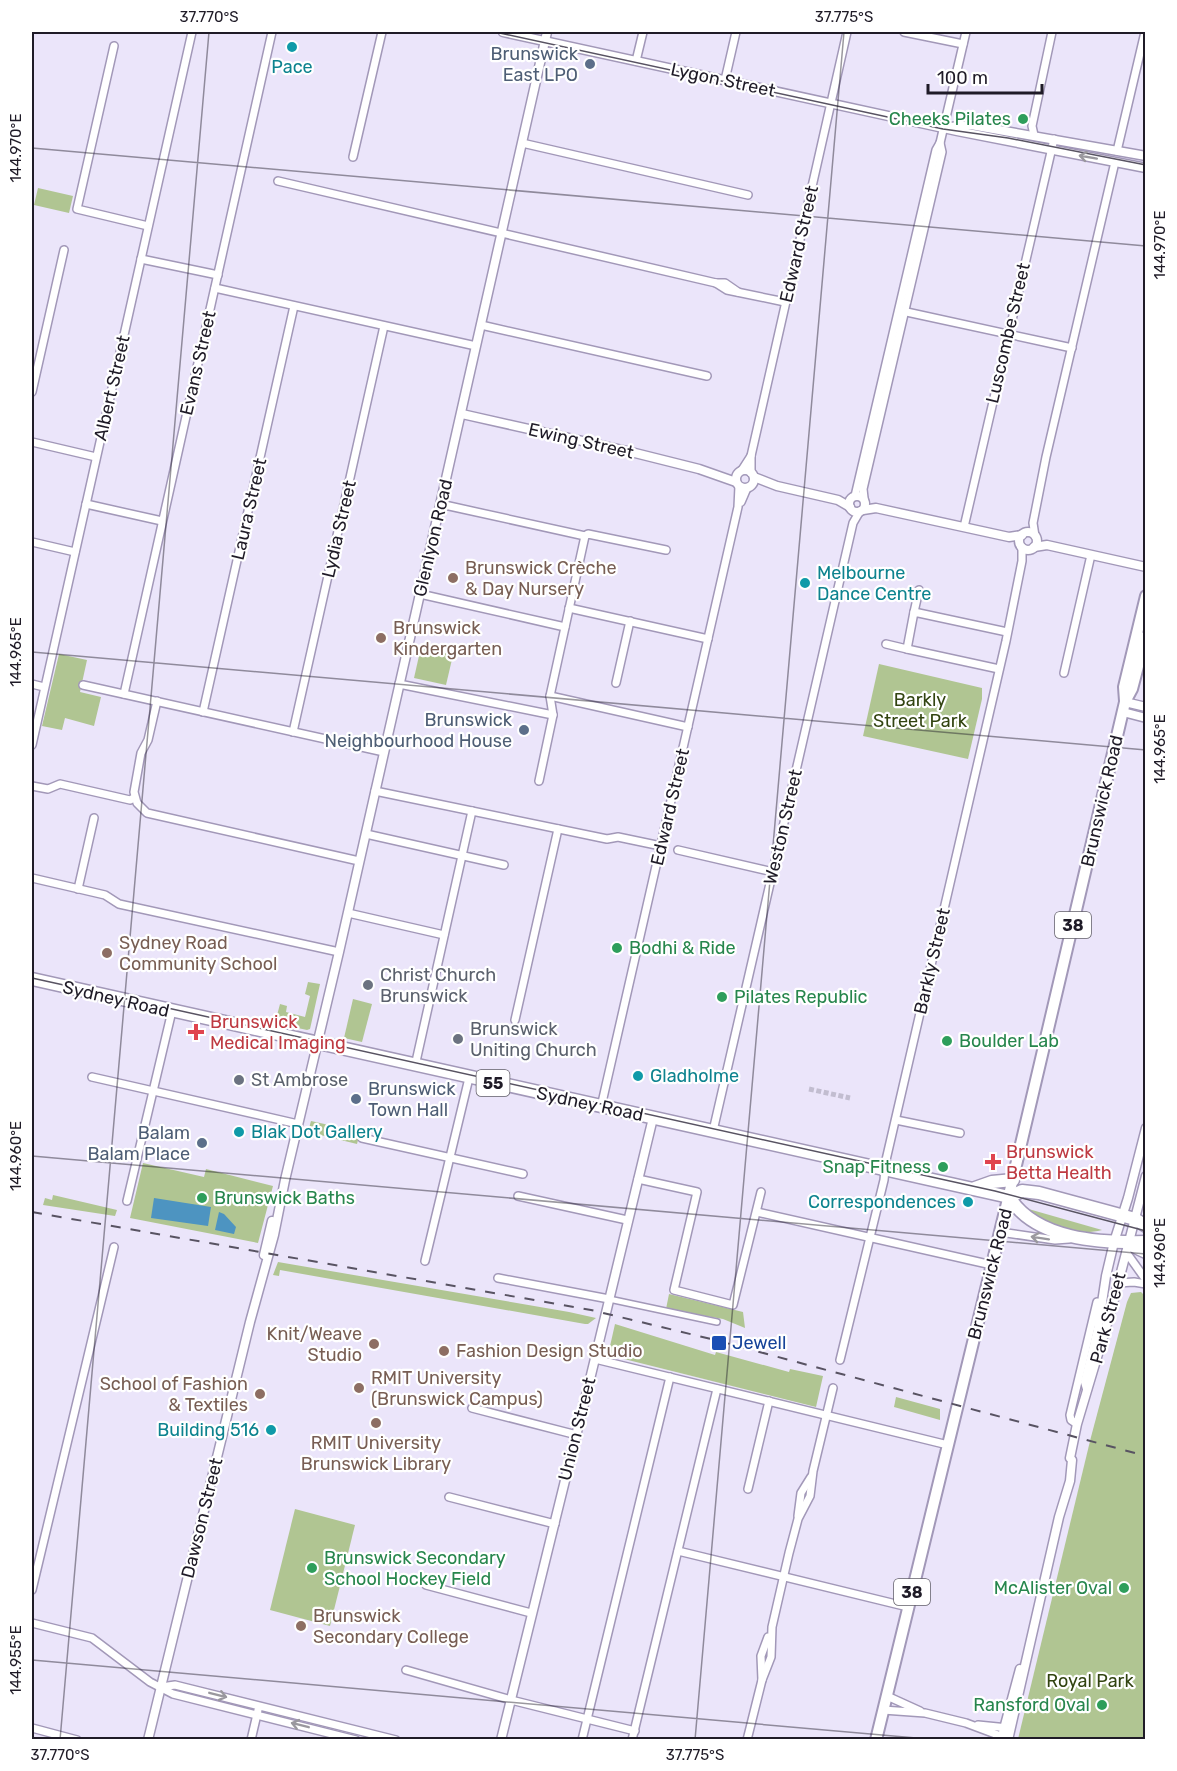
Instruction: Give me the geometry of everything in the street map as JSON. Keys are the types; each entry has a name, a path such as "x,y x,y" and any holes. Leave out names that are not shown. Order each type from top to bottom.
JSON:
{"highway":[{"name":"Sydney Road","path":"32,980 1009,1197"},
{"path":"974,1189 992,1182 1013,1180"},
{"name":"55","path":"1009,1197 1022,1191 1039,1193 1142,1221"},
{"path":"1009,1197 1019,1211 1043,1227 1058,1233 1114,1242 1127,1248 1146,1252"},
{"path":"1127,1248 1146,1242"}],"main road":[{"name":"Brunswick Road","path":"1124,707 1124,687 1146,596"},
{"name":"Brunswick Road","path":"876,1740 1009,1197 1124,707 1132,689 1146,636"}],"street":[{"name":"Albert Street","path":"32,745 192,32"},
{"name":"Evans Street","path":"124,694 272,32"},
{"path":"353,157 382,32"},
{"name":"Lygon Street","path":"503,32 1051,151 1146,168"},
{"name":"Glenlyon Road","path":"318,1044 548,32"},
{"path":"636,61 643,32"},
{"path":"725,80 736,32"},
{"name":"Edward Street","path":"601,1107 847,32"},
{"path":"904,32 924,34 963,44"},
{"name":"Weston Street","path":"713,1131 857,504 863,489 936,150 944,128 966,32"},
{"path":"1034,135 1032,126 1052,32"},
{"path":"1022,540 1026,550 1034,542 1033,523 1146,32"},
{"path":"114,46 77,209 148,226"},
{"name":"Lygon Street","path":"944,128 971,125 1146,156"},
{"name":"Luscombe Street","path":"964,527 1054,139"},
{"path":"522,143 748,195"},
{"path":"278,181 716,283 725,283 738,292 785,303"},
{"path":"32,392 64,250"},
{"path":"141,259 218,275"},
{"path":"215,288 476,346"},
{"name":"Laura Street","path":"203,712 294,306"},
{"path":"903,311 1072,348"},
{"path":"481,325 707,376"},
{"name":"Lydia Street","path":"294,732 384,326"},
{"name":"Ewing Street","path":"462,414 1022,540"},
{"path":"32,442 96,457"},
{"path":"86,504 162,521"},
{"path":"440,504 585,536 588,534 666,550"},
{"path":"1022,540 1033,523"},
{"path":"1022,540 1030,533 1034,542"},
{"path":"539,781 553,715 550,696 585,536"},
{"name":"Barkly Street","path":"840,1360 999,669 1022,561 1022,540"},
{"path":"32,542 75,552"},
{"path":"1034,542 1146,567"},
{"name":"Barkly Street","path":"1022,561 1034,542"},
{"path":"1064,673 1091,555"},
{"path":"907,649 919,590"},
{"path":"420,594 565,627"},
{"path":"569,608 708,639"},
{"path":"914,612 1007,632"},
{"path":"616,683 630,621"},
{"path":"886,644 999,669"},
{"path":"32,684 45,687"},
{"path":"399,684 553,715"},
{"path":"83,685 384,752"},
{"path":"550,696 688,727"},
{"path":"157,701 148,740 141,753 134,792 134,798 147,813 359,861"},
{"path":"1124,707 1146,707"},
{"path":"1124,707 1146,718"},
{"path":"32,786 48,789 60,784 130,800 134,798"},
{"path":"375,791 607,839 618,837 661,846"},
{"path":"415,1066 472,811"},
{"path":"78,889 94,818"},
{"path":"515,1020 558,829"},
{"path":"366,834 504,866"},
{"path":"678,850 773,872"},
{"path":"32,878 105,895 119,904 339,952"},
{"path":"348,913 444,935"},
{"path":"127,1201 172,1011"},
{"name":"Dawson Street","path":"148,1740 256,1297 266,1244 285,1180 318,1044"},
{"path":"92,1077 298,1124"},
{"path":"425,1261 470,1078"},
{"name":"Union Street","path":"501,1740 577,1435 652,1118"},
{"path":"896,1120 960,1133"},
{"name":"Park Street","path":"1087,1389 1085,1382 1098,1329 1114,1242 1143,1152 1145,1129"},
{"path":"362,1138 523,1174"},
{"name":"Park Street","path":"1006,1735 1015,1684 1029,1643 1063,1501 1067,1461 1070,1458 1077,1424 1090,1385 1127,1248 1142,1221 1146,1176"},
{"path":"638,1179 697,1192 674,1290 733,1305 761,1192"},
{"path":"518,1196 627,1220"},
{"path":"757,1212 992,1265"},
{"path":"1000,1232 1055,1240 1080,1237"},
{"path":"32,1590 114,1247"},
{"path":"1118,1283 1146,1282 1127,1248"},
{"path":"498,1278 717,1322"},
{"name":"Park Street","path":"1077,1424 1071,1420 1070,1415 1096,1302 1102,1303"},
{"path":"595,1359 948,1445"},
{"path":"582,1740 670,1377"},
{"path":"747,1740 762,1680 761,1656 772,1627 798,1519 809,1500 813,1472 833,1388"},
{"path":"632,1740 717,1389"},
{"path":"748,1489 769,1401"},
{"path":"472,1408 577,1435"},
{"path":"449,1497 555,1524"},
{"path":"678,1551 908,1607"},
{"path":"426,1586 531,1613"},
{"path":"32,1623 92,1638 147,1680 174,1694 356,1740"},
{"path":"406,1670 511,1700 635,1731"},
{"path":"160,1686 175,1685 396,1740"},
{"path":"886,1696 925,1713"},
{"path":"250,1740 259,1706"},
{"path":"883,1710 925,1713 1006,1735"},
{"path":"342,1738 344,1727"},
{"path":"32,1728 77,1740"}],"green space":[{"path":"38,188 73,196 69,213 34,205"},
{"path":"421,647 453,655 446,685 414,678"},
{"path":"59,654 87,660 80,692 101,697 94,726 65,718 62,730 42,726"},
{"name":"Barkly Street Park","path":"879,664 982,688 982,699 968,759 863,736"},
{"path":"308,982 320,984 310,1029 275,1023 280,1004 287,1006 286,1012 305,1017 310,996 305,994"},
{"path":"353,999 372,1004 362,1042 344,1038"},
{"path":"311,1121 360,1132 357,1144 308,1132"},
{"name":"Brunswick Baths","path":"143,1163 204,1177 206,1169 273,1186 258,1243 130,1218"},
{"path":"53,1195 117,1210 115,1216 43,1205 45,1198 52,1200"},
{"path":"1025,1208 1102,1230 1072,1231 1043,1220"},
{"path":"278,1262 596,1318 585,1324 280,1270 279,1276 273,1275"},
{"name":"Royal Park","path":"1141,1292 1146,1297 1145,1739 1018,1739 1091,1437 1127,1302 1131,1293"},
{"path":"669,1294 743,1312 745,1328 723,1319 666,1309"},
{"path":"615,1324 715,1355 716,1352 789,1372 790,1369 823,1376 816,1407 608,1355"},
{"path":"896,1397 940,1409 940,1420 894,1407"},
{"name":"Brunswick Secondary School Hockey Field","path":"295,1509 355,1525 330,1626 270,1610"}],"water":[{"path":"154,1198 211,1207 208,1226 151,1218"},
{"path":"219,1212 224,1214 236,1227 234,1234 215,1230"}],"tunnel":[{"path":"809,1089 850,1098"}],"tram line":[{"path":"495,32 943,129 1008,138 1146,165"},
{"path":"32,978 995,1191 1146,1231"}],"railway":[{"path":"32,1212 591,1310 715,1340 1146,1456"}],"place":[{"name":"Pace","path":"292,47"},
{"name":"Brunswick East LPO","path":"590,64"},
{"name":"Cheeks Pilates","path":"1023,119"},
{"name":"Brunswick Crèche & Day Nursery","path":"453,578"},
{"name":"Melbourne Dance Centre","path":"805,583"},
{"name":"Brunswick Kindergarten","path":"381,638"},
{"name":"Brunswick Neighbourhood House","path":"524,730"},
{"name":"Bodhi & Ride","path":"617,948"},
{"name":"Sydney Road Community School","path":"107,953"},
{"name":"Christ Church Brunswick","path":"368,985"},
{"name":"Pilates Republic","path":"722,997"},
{"name":"Brunswick Medical Imaging","path":"196,1032"},
{"name":"Brunswick Uniting Church","path":"458,1039"},
{"name":"Boulder Lab","path":"947,1041"},
{"name":"Gladholme","path":"638,1076"},
{"name":"St Ambrose","path":"239,1080"},
{"name":"Brunswick Town Hall","path":"356,1099"},
{"name":"Blak Dot Gallery","path":"239,1132"},
{"name":"Balam Balam Place","path":"202,1143"},
{"name":"Brunswick Betta Health","path":"993,1162"},
{"name":"Snap Fitness","path":"943,1167"},
{"name":"Brunswick Baths","path":"202,1198"},
{"name":"Correspondences","path":"968,1202"},
{"name":"Jewell","path":"719,1343"},
{"name":"Knit/Weave Studio","path":"374,1344"},
{"name":"Fashion Design Studio","path":"444,1351"},
{"name":"RMIT University (Brunswick Campus)","path":"359,1388"},
{"name":"School of Fashion & Textiles","path":"260,1394"},
{"name":"RMIT University Brunswick Library","path":"376,1423"},
{"name":"Building 516","path":"271,1430"},
{"name":"Brunswick Secondary School Hockey Field","path":"312,1568"},
{"name":"McAlister Oval","path":"1124,1588"},
{"name":"Brunswick Secondary College","path":"301,1626"},
{"name":"Ransford Oval","path":"1102,1705"}]}
